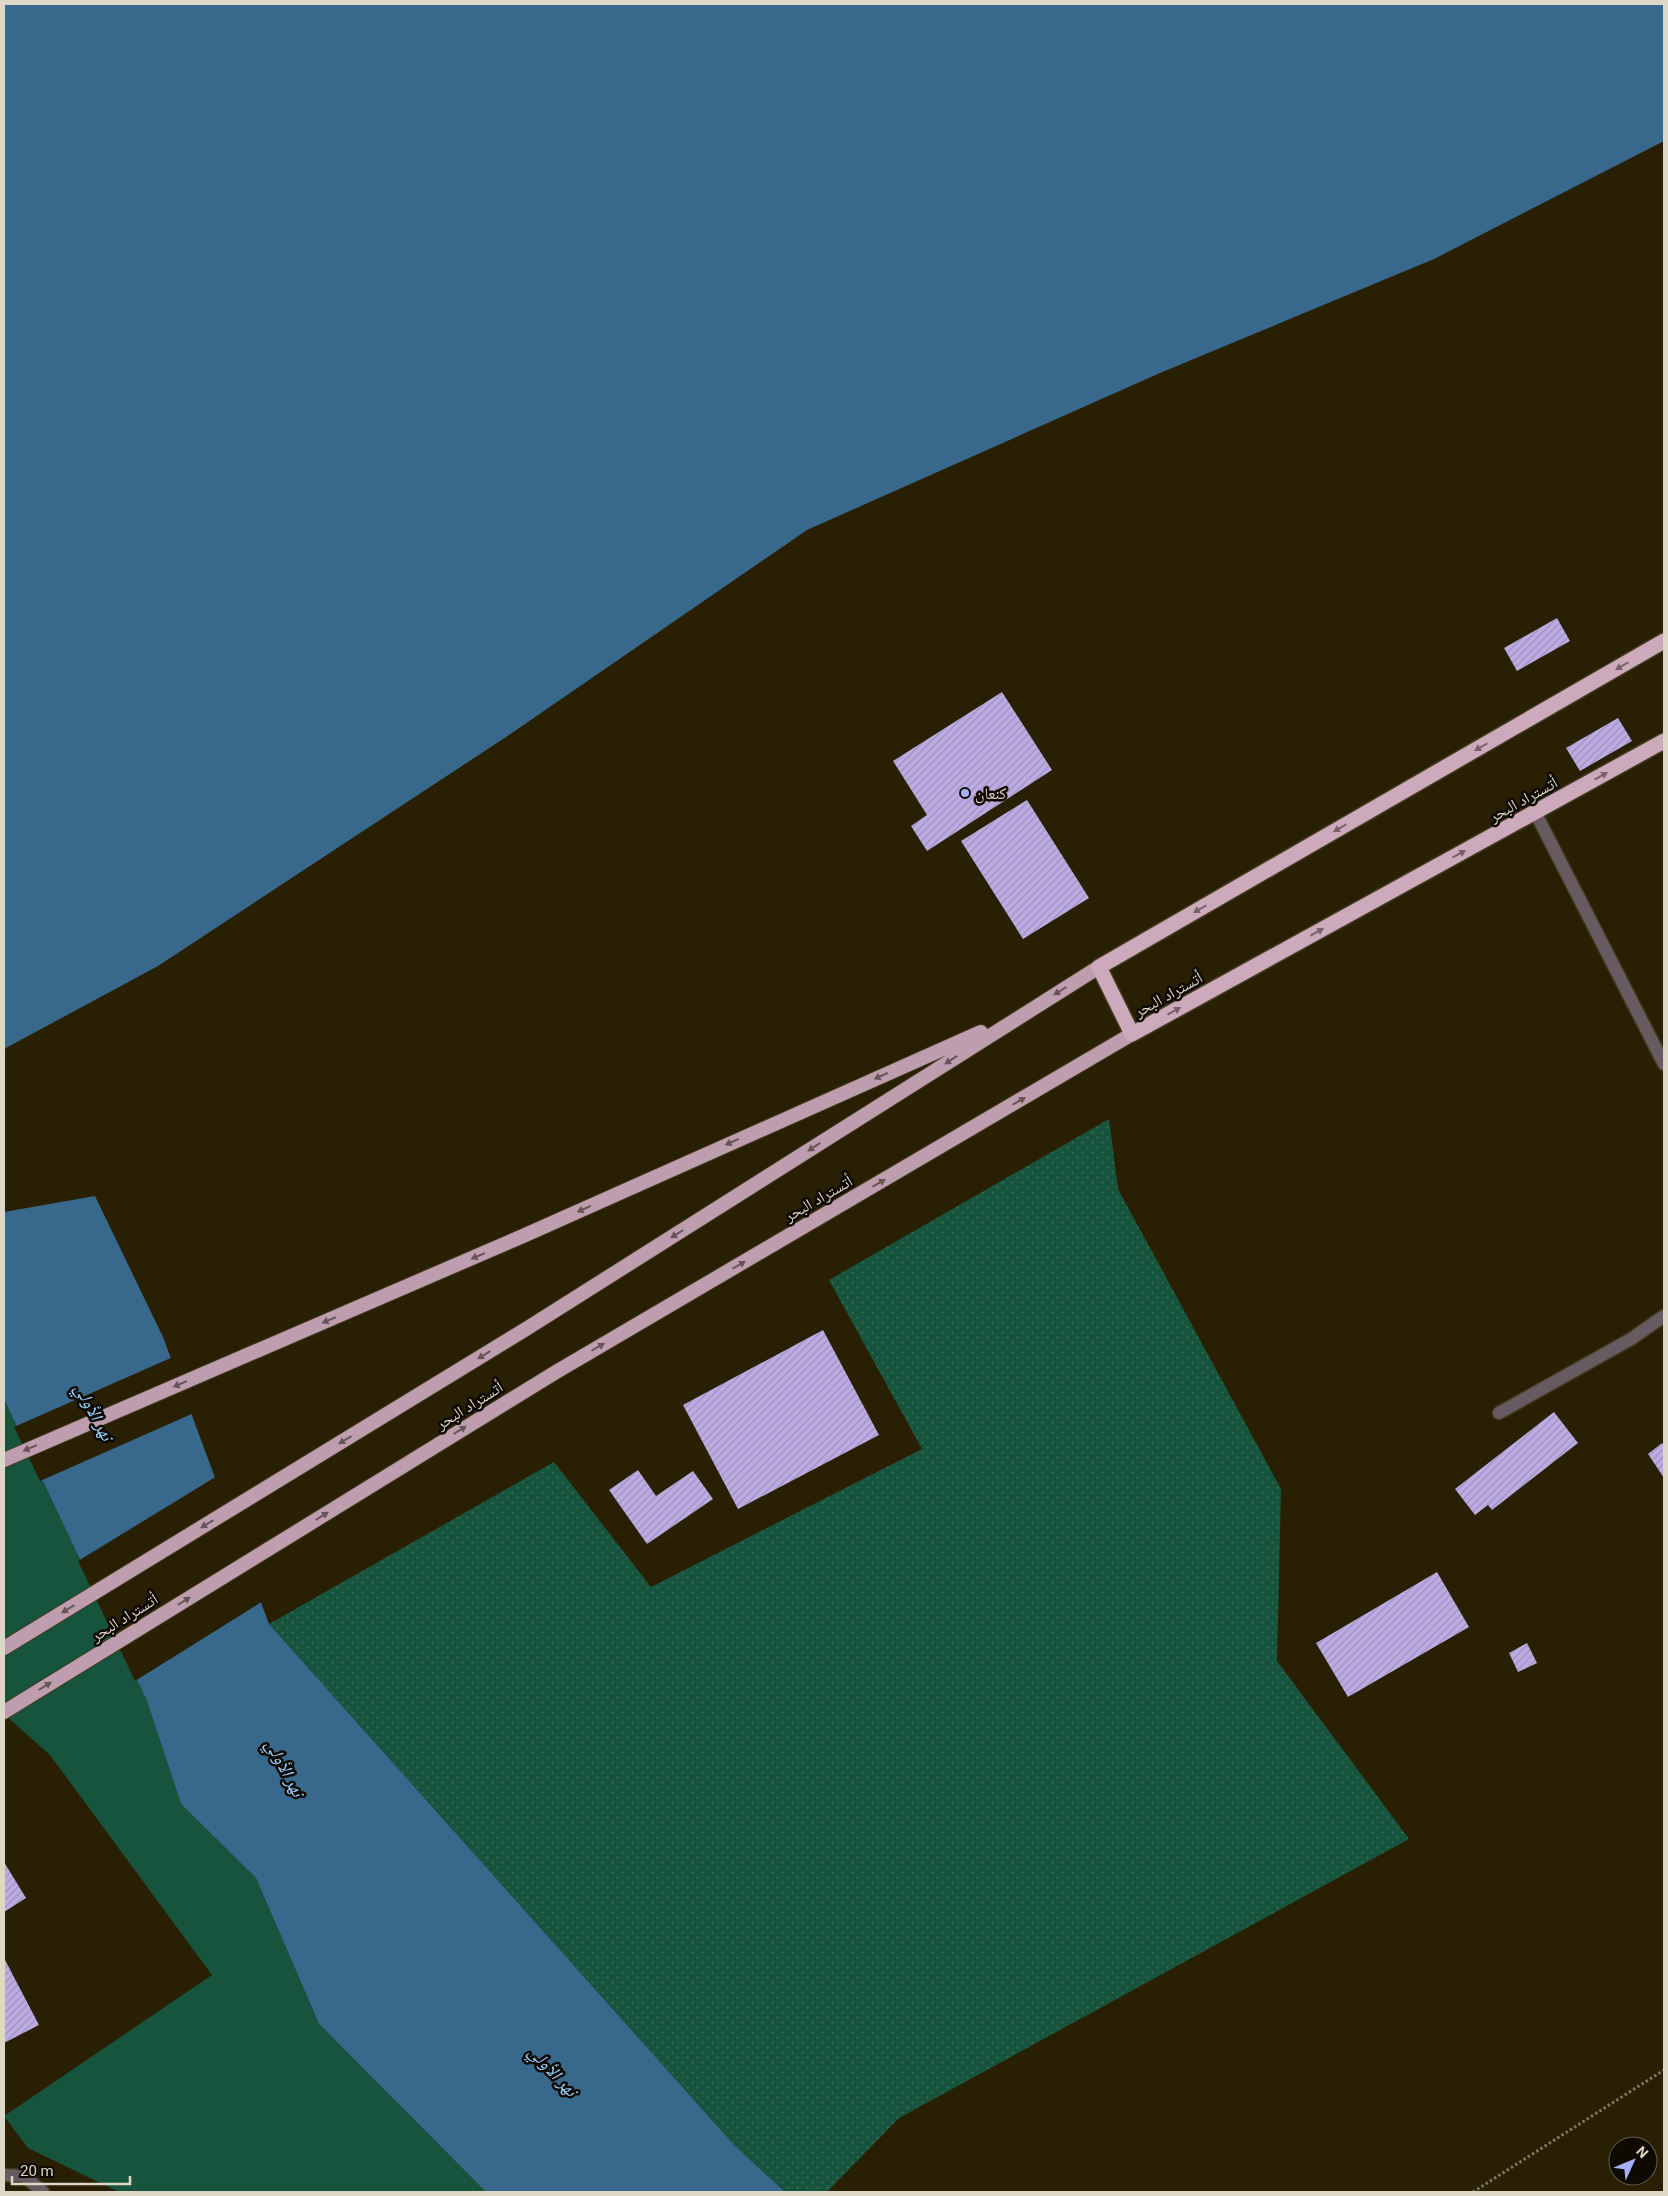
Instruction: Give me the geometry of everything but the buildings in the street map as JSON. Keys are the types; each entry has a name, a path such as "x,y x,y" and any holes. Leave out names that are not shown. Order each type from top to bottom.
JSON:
{"highway":[{"path":"4,1648 526,1330 1099,967 1664,641"},
{"name":"أتستراد البحر","path":"4,1712 556,1372 1132,1034 1664,741"},
{"path":"1099,967 1132,1034"},
{"path":"4,1460 523,1236 1022,1015"}],"street":[{"path":"1535,812 1664,1064"},
{"path":"1499,1413 1631,1339 1664,1316"},
{"path":"4,2175 24,2176 43,2192"}],"path":[{"path":"1473,2192 1664,2070"}],"green space":[{"path":"1109,1119 1118,1189 1281,1489 1277,1661 1409,1839 899,2118 827,2192 785,2192 735,2146 269,1624 554,1462 651,1587 922,1449 829,1280"},
{"path":"4,1399 147,1701 181,1804 256,1878 319,2024 486,2192 119,2192 28,2148 4,2116 212,1975 50,1755 4,1714"}],"water":[{"path":"4,4 1664,4 1664,141 1434,259 1160,373 807,530 509,735 158,966 4,1049"},
{"name":"نهر الأولي","path":"95,1196 163,1337 269,1624 735,2146 785,2192 486,2192 319,2024 256,1878 181,1804 147,1701 4,1399 4,1212"}],"pier":[{"path":"173,1357 194,1413 40,1481 14,1427"},
{"path":"217,1476 263,1601 135,1681 78,1561"}],"place":[{"name":"كنعان","path":"965,793"}]}
